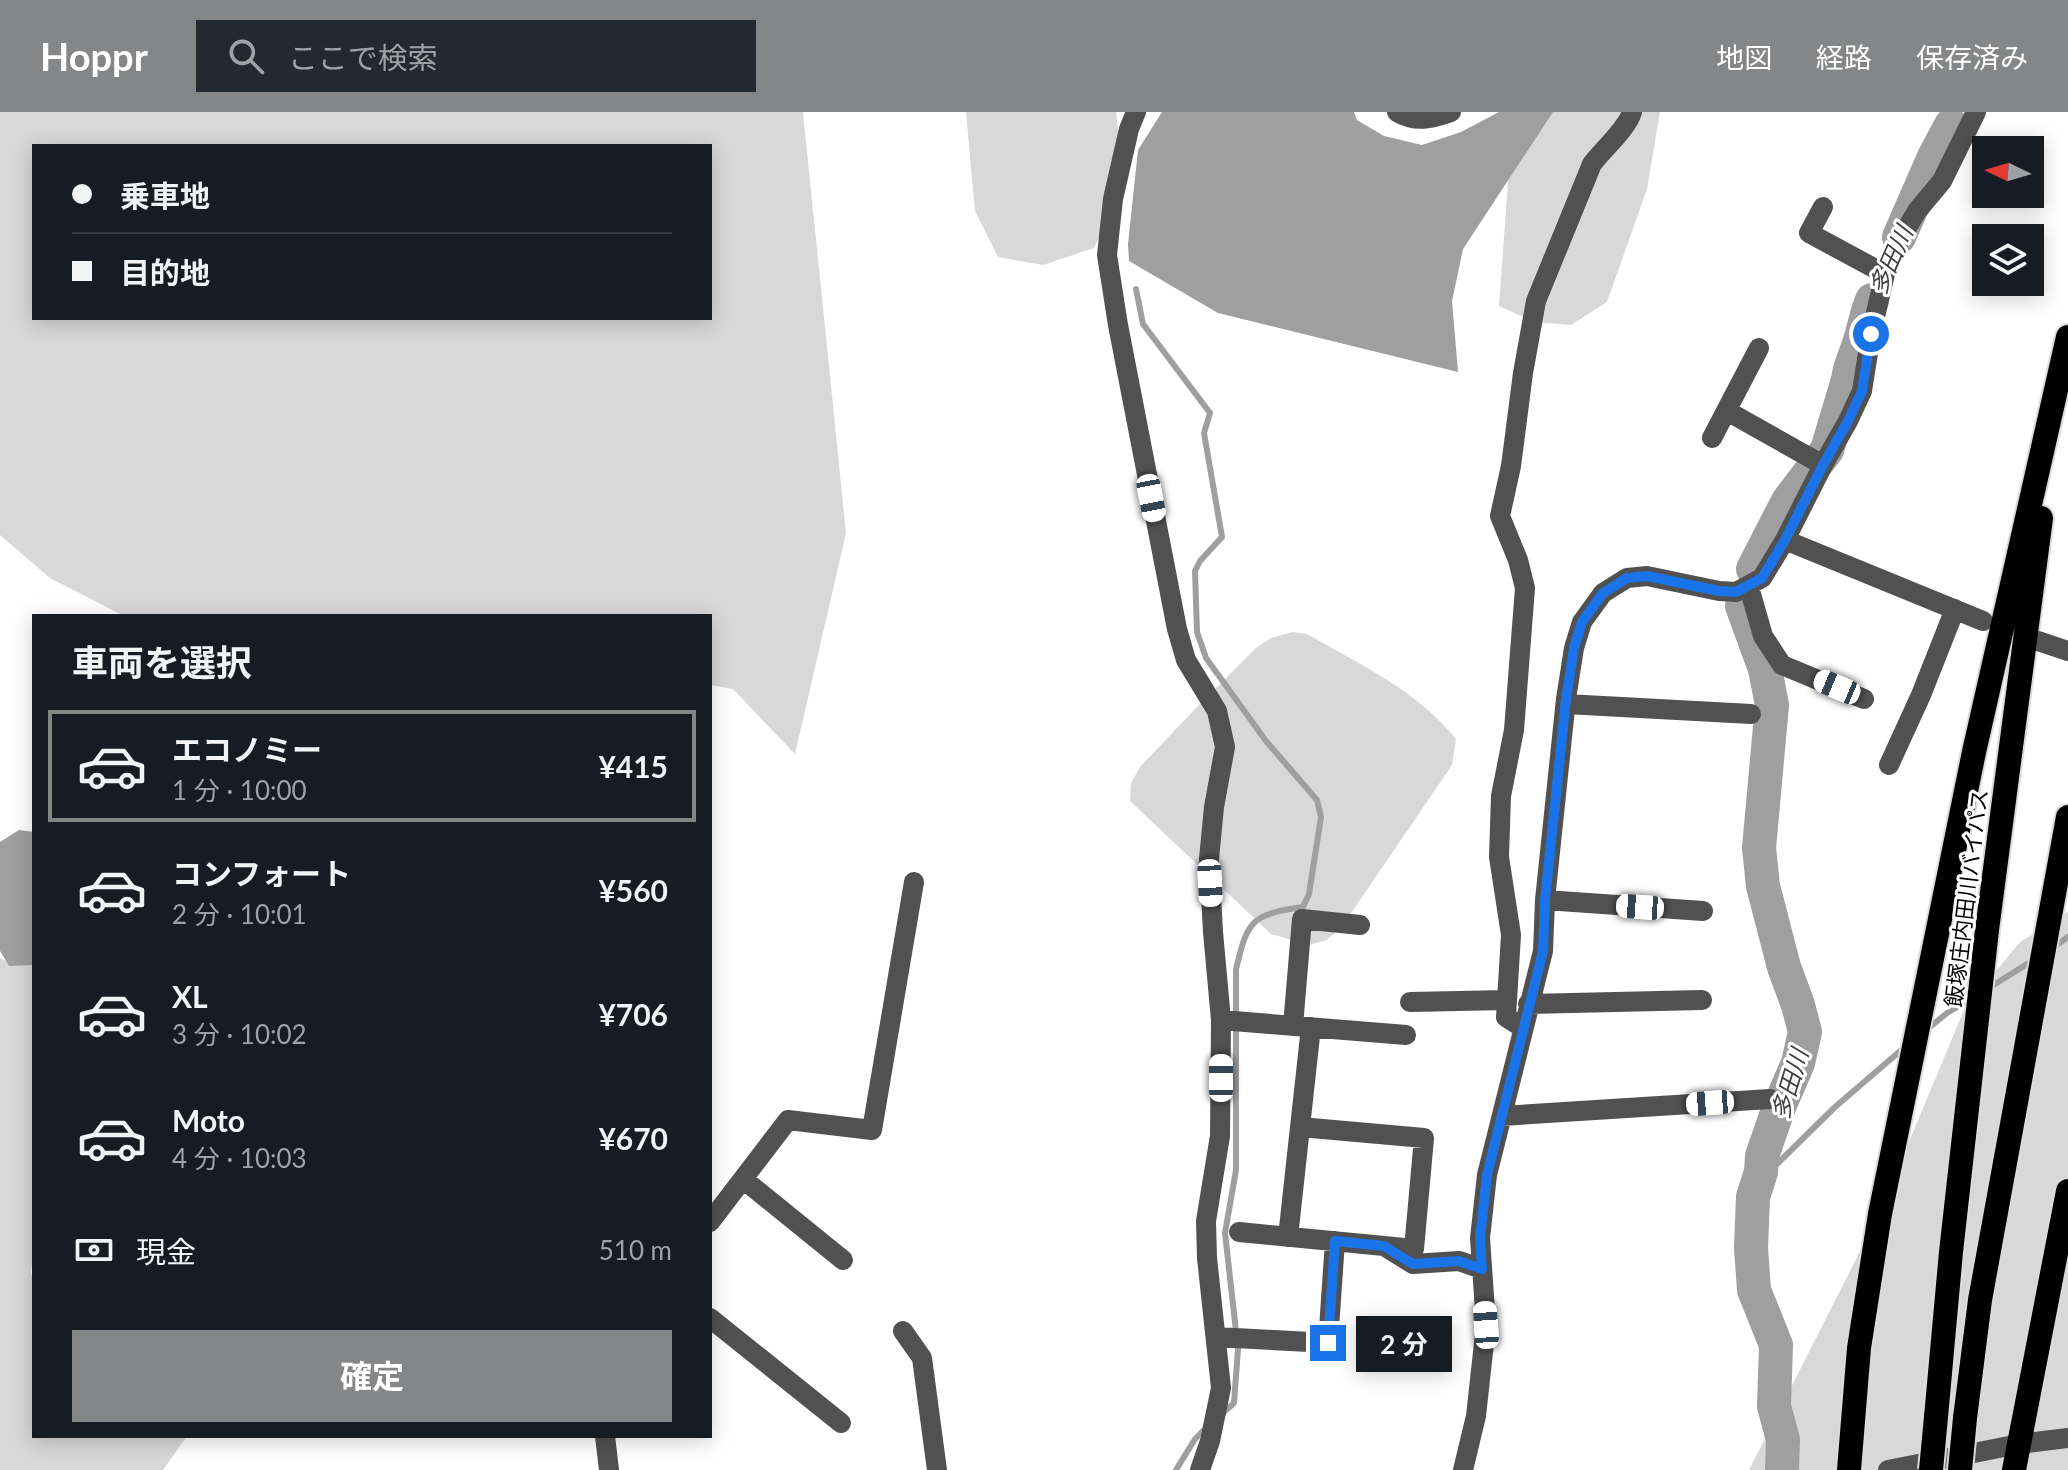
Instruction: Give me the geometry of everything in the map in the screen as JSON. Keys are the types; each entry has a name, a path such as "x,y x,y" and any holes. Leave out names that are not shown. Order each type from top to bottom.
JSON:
{"highway":[{"name":"飯塚庄内田川バイパス","path":"1931,1470 1951,1252 1987,930 2068,336"},
{"path":"1849,1470 1859,1348 1880,1214 1974,752 2068,336"},
{"path":"1960,1470 1980,1300 2068,817"},
{"path":"2014,1470 2068,1191"}],"street":[{"path":"1136,112 1129,129 1113,199 1107,255 1177,629 1186,660 1217,711 1225,747 1214,807 1209,859 1221,1020 1220,1136 1206,1221 1221,1388 1210,1441 1200,1470"},
{"path":"1397,112 1425,120 1451,112"},
{"path":"1463,1470 1476,1416 1486,1325 1480,1238 1487,1175 1523,1028 1499,857 1501,796 1514,730 1525,588 1518,560 1500,516 1511,466 1536,301 1592,164 1628,123 1632,112"},
{"path":"1518,1002 1535,986 1543,951 1545,900 1566,704 1574,648 1582,622 1603,593 1627,578 1647,576 1736,592 1762,578 1862,391 1885,274 1898,243 1917,211 1942,181 1976,112"},
{"path":"1823,207 1809,233 1885,274"},
{"path":"1712,438 1759,348"},
{"path":"1727,411 1823,465"},
{"path":"1785,540 1983,621"},
{"path":"1749,587 1763,636 1782,665 1864,699"},
{"path":"1889,765 1955,609"},
{"path":"2038,641 2068,651"},
{"path":"1566,704 1751,714"},
{"path":"712,1219 788,1120 872,1130 914,882"},
{"path":"1545,900 1703,911"},
{"path":"1288,1237 1300,1127 1302,919 1360,925"},
{"path":"1410,1002 1702,1000"},
{"path":"1221,1020 1406,1035"},
{"path":"1502,1116 1770,1099"},
{"path":"1239,1232 1414,1249 1424,1138 1300,1127"},
{"path":"743,1179 843,1260"},
{"path":"1217,1337 1328,1343 1335,1241"},
{"path":"1384,1246 1413,1264 1459,1261 1482,1269"},
{"path":"712,1320 841,1423"},
{"path":"903,1331 922,1358 937,1470"},
{"path":"605,1438 609,1470"},
{"path":"1888,1470 2019,1444 2068,1438"}],"shaded area":[{"path":"0,112 803,112 846,533 795,754 733,689 712,685 712,614 120,614 50,578 0,535"},
{"path":"966,112 1116,112 1124,186 1094,248 1043,265 998,257 975,211"},
{"path":"1162,112 1354,112 1357,120 1384,136 1422,145 1461,132 1499,112 1553,112 1463,249 1452,301 1458,372 1218,313 1129,261 1138,150"},
{"path":"1520,112 1660,112 1647,189 1607,302 1571,325 1534,322 1499,306 1508,182"},
{"path":"1293,632 1307,634 1387,680 1424,707 1456,739 1452,765 1343,925 1327,940 1309,945 1271,934 1130,801 1131,783 1140,767 1194,710 1256,648 1271,638"},
{"path":"19,830 32,832 32,965 9,966 0,951 0,842"},
{"path":"2068,912 2068,1470 1749,1470 1878,1216 1964,1010 2020,942"},
{"path":"0,958 9,963 32,963 32,1438 186,1438 163,1470 0,1470"}],"waterway":[{"name":"多田川","path":"1899,237 1951,125"},
{"path":"1136,289 1143,324 1210,413 1204,433 1222,537 1195,571 1197,632 1206,658 1266,741 1317,800 1321,817 1309,894 1303,907 1271,913 1255,922 1245,938 1236,969 1236,1170 1225,1233 1238,1349 1234,1403 1223,1413"},
{"name":"多田川","path":"1753,569 1788,501 1827,450 1872,300"},
{"name":"多田川","path":"1742,606 1765,669 1772,705 1759,848 1763,886 1805,1032 1798,1063 1762,1156 1761,1172 1753,1197 1751,1248 1754,1290 1776,1345 1774,1406 1783,1440 1782,1470"},
{"path":"2051,949 2068,937"},
{"path":"1987,989 2035,959"},
{"path":"1924,1032 1974,997"},
{"path":"1761,1172 1778,1163 1835,1107 1906,1046"},
{"path":"1176,1470 1205,1429"}],"route":[{"path":"1328,1343 1335,1241 1384,1246 1413,1264 1459,1261 1482,1269 1480,1238 1487,1175 1543,951 1545,900 1566,699 1574,648 1582,622 1603,593 1627,578 1647,576 1736,592 1762,578 1862,391 1871,334"}]}
